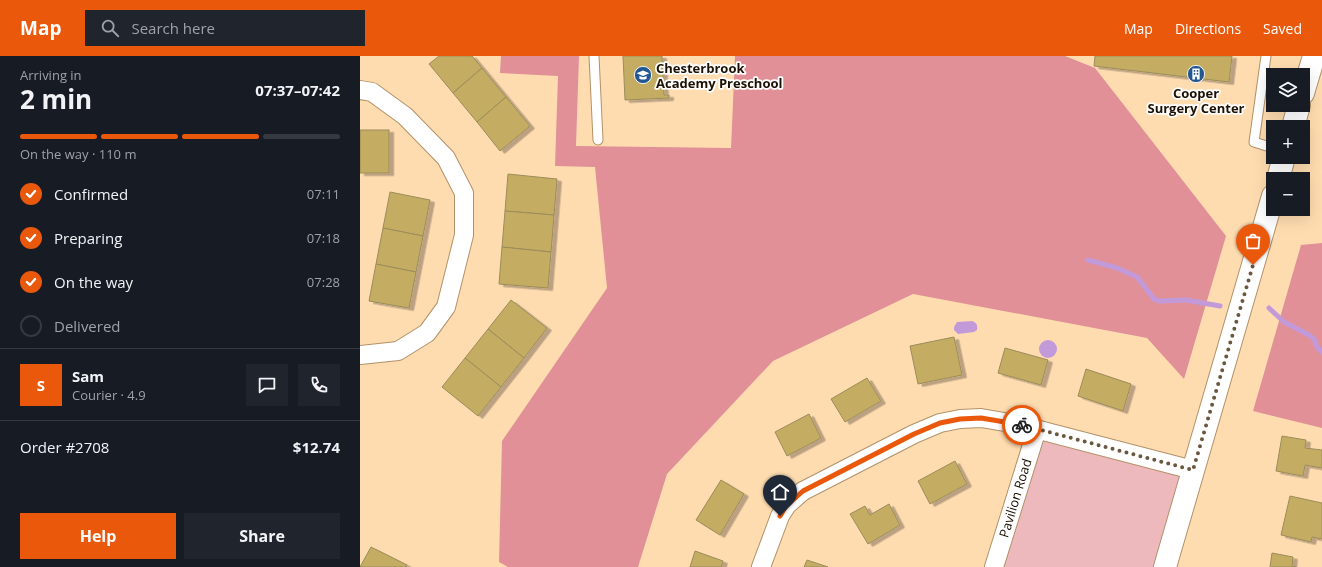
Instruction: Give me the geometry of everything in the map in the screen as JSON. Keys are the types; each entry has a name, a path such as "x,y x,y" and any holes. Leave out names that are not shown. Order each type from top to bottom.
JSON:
{"main road":[{"path":"1310,69 1314,56"},
{"path":"1165,567 1267,216"}],"street":[{"path":"360,90 372,92 405,116 446,158 464,193 464,235 446,306 427,333 398,351 360,355"},
{"path":"761,567 780,516 786,506 803,491 914,434 940,423 960,419 981,418 1016,424 1193,470"},
{"name":"Pavilion Road","path":"994,567 1036,429"}],"lane":[{"path":"594,56 598,140"},
{"path":"1266,56 1254,142 1266,146"}],"shaded area":[{"path":"501,56 579,56 576,146 731,148 735,56 1065,56 1095,68 1226,236 1184,379 1147,338 913,294 773,361 667,474 638,567 508,567 499,562 502,441 607,288 595,167 555,166 558,76 500,73"},
{"path":"1322,243 1322,428 1253,411 1301,245"},
{"path":"972,321 976,323 977,327 977,330 974,332 958,334 954,330 957,322"},
{"path":"1048,340 1054,343 1057,349 1054,355 1048,358 1042,355 1039,349 1042,343"},
{"path":"1037,429 1193,470 1165,567 994,567"}],"building":[{"path":"439,56 472,56 482,68 453,93 429,64"},
{"name":"Chesterbrook Academy Preschool","path":"623,56 662,56 664,95 669,95 669,98 625,100"},
{"name":"Cooper Surgery Center","path":"1095,56 1232,56 1229,82 1094,66"},
{"path":"482,68 506,97 477,122 453,93"},
{"path":"506,97 530,126 500,151 477,122"},
{"path":"360,130 389,130 389,173 360,173"},
{"path":"508,174 557,179 554,215 505,211"},
{"path":"390,192 430,200 423,236 383,228"},
{"path":"505,211 554,215 551,252 502,247"},
{"path":"383,228 423,236 416,272 376,264"},
{"path":"502,247 551,252 548,288 499,284"},
{"path":"376,264 416,272 409,308 369,301"},
{"path":"511,300 547,328 524,358 488,329"},
{"path":"488,329 524,358 501,387 465,358"},
{"path":"954,337 962,375 918,384 910,346"},
{"path":"1005,348 1048,360 1041,385 998,373"},
{"path":"465,358 501,387 478,416 442,387"},
{"path":"1086,369 1131,384 1123,411 1078,396"},
{"path":"867,378 881,401 845,422 831,399"},
{"path":"809,414 821,438 787,456 775,432"},
{"path":"1282,436 1306,440 1305,448 1322,450 1322,468 1305,465 1303,476 1276,471"},
{"path":"955,461 967,484 930,504 918,481"},
{"path":"721,480 744,494 720,535 696,520"},
{"path":"1290,496 1322,503 1322,539 1312,537 1311,542 1281,535"},
{"path":"889,504 900,525 868,544 850,514 865,506 870,515"},
{"path":"371,547 407,565 406,567 360,567"},
{"path":"695,551 723,561 721,567 690,567"},
{"path":"1272,553 1293,557 1292,566 1296,567 1270,567"},
{"path":"807,560 828,567 804,567"}],"waterway":[{"path":"1088,260 1117,268 1137,277 1154,299 1159,301 1186,300 1220,306"},
{"path":"1269,308 1284,322 1314,339 1317,347 1322,352"}],"way so far":[{"path":"1022,425 1193,470 1253,265"}],"place":[{"name":"Cooper Surgery Center","path":"1196,74"},
{"name":"Chesterbrook Academy Preschool","path":"643,75"}],"route":[{"path":"780,516 786,506 803,491 914,434 940,423 960,419 981,418 1022,425"}]}
